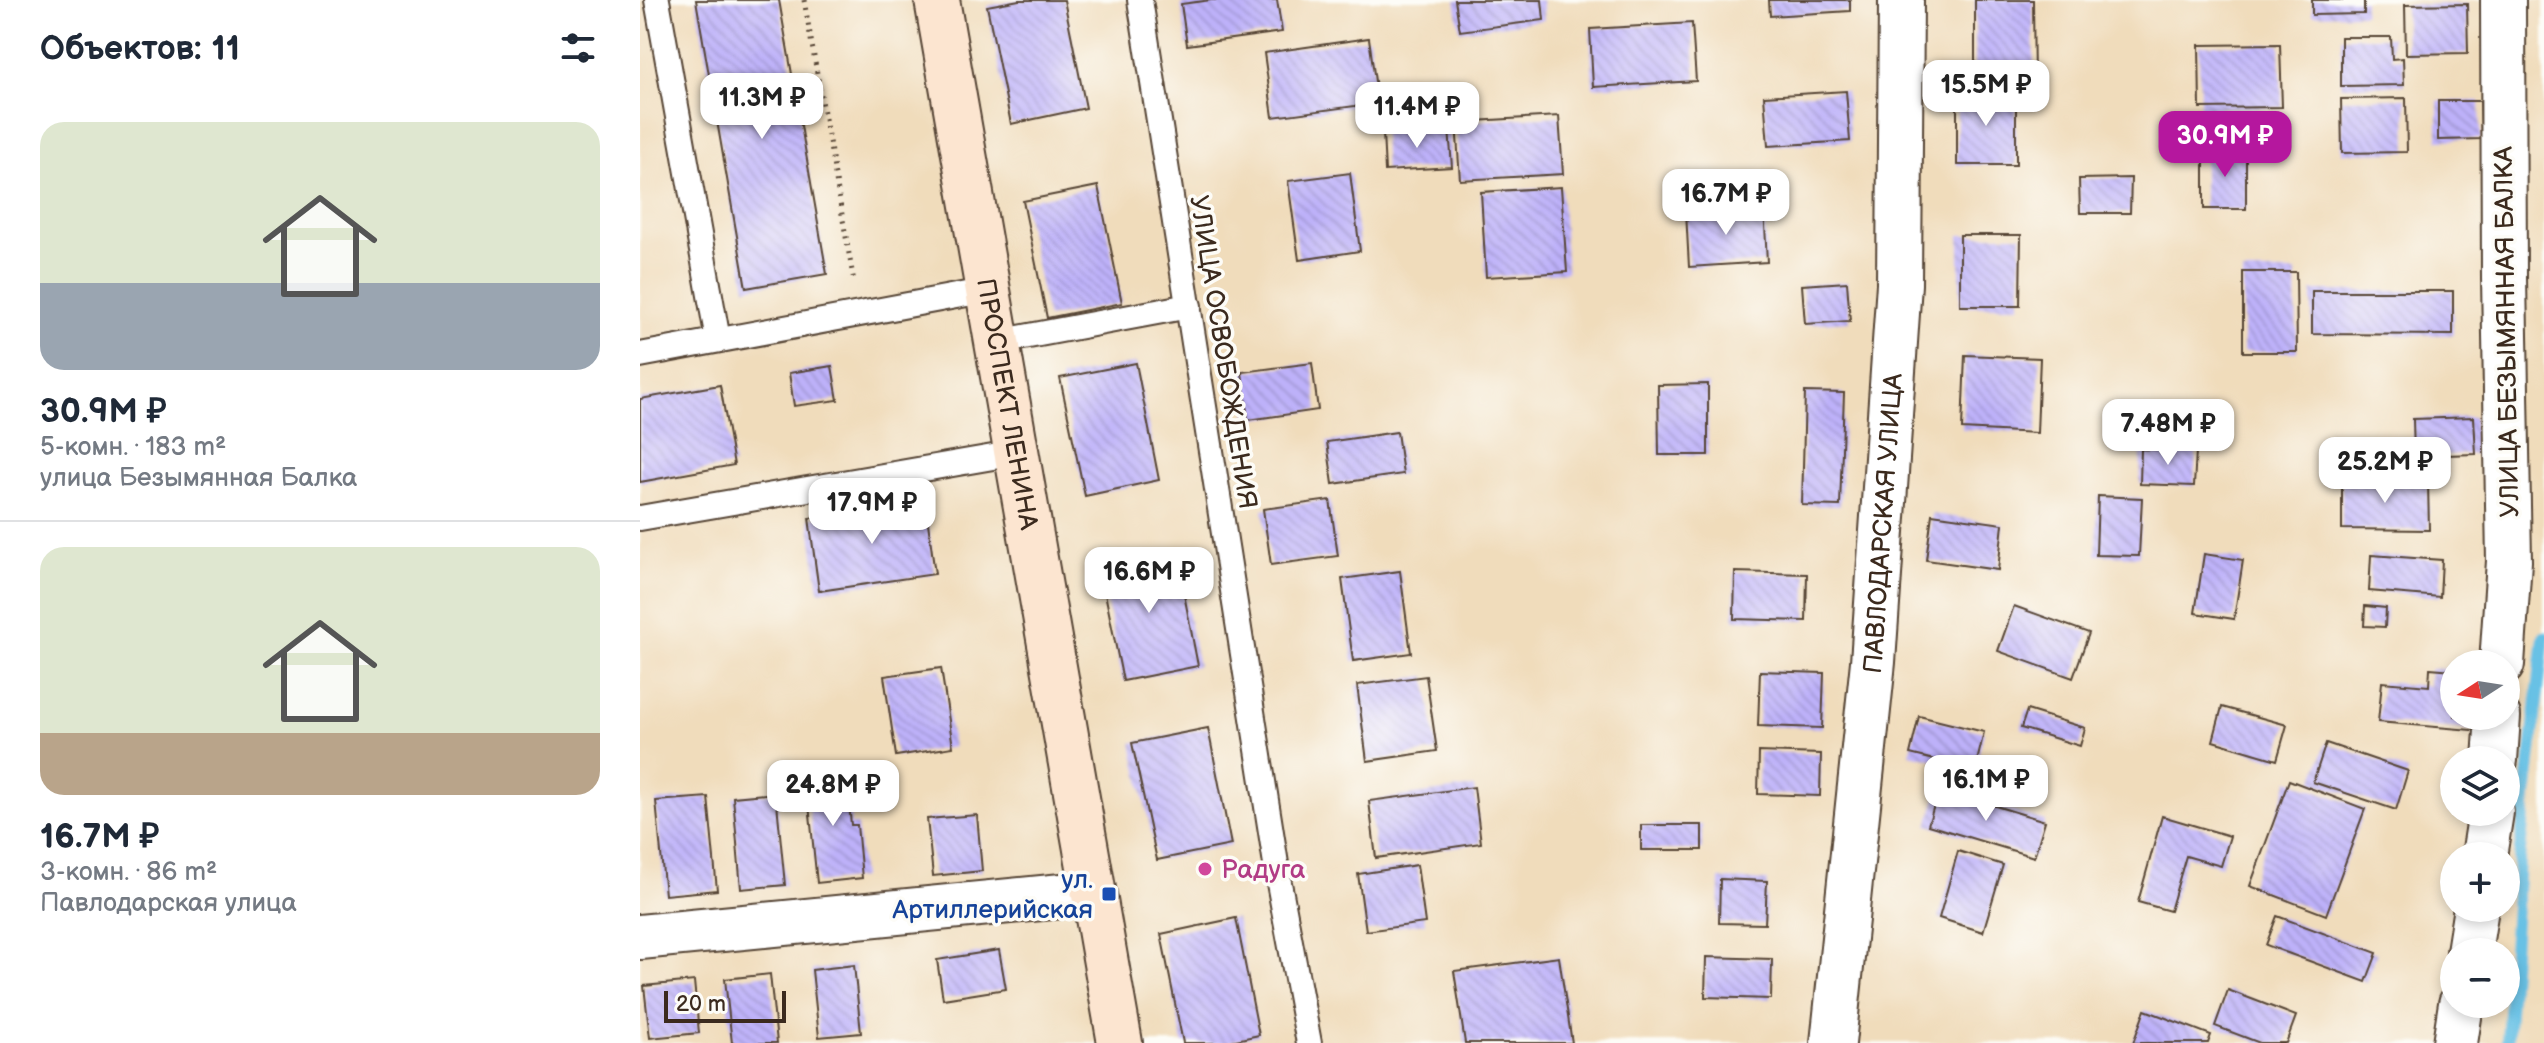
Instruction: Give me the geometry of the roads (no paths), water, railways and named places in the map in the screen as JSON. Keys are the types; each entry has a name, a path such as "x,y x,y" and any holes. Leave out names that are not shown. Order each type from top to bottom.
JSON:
{"main road":[{"name":"ПРОСПЕКТ ЛЕНИНА","path":"937,0 1120,1043"}],"street":[{"name":"ПАВЛОДАРСКАЯ УЛИЦА","path":"1833,1043 1873,662 1897,316 1901,0"},
{"name":"УЛИЦА БЕЗЫМЯННАЯ БАЛКА","path":"2503,0 2509,561 2503,650"},
{"path":"640,937 1093,893"},
{"path":"2455,1043 2459,1018"}],"lane":[{"path":"657,0 718,340"},
{"name":"УЛИЦА ОСВОБОЖДЕНИЯ","path":"1140,0 1279,883 1309,1043"},
{"path":"640,355 988,290"},
{"path":"997,342 1189,306"},
{"path":"640,518 1016,453"}],"waterway":[{"path":"2507,1043 2519,860 2544,637"}],"place":[{"name":"Радуга","path":"1205,869"},
{"name":"ул. Артиллерийская","path":"1109,894"}]}
